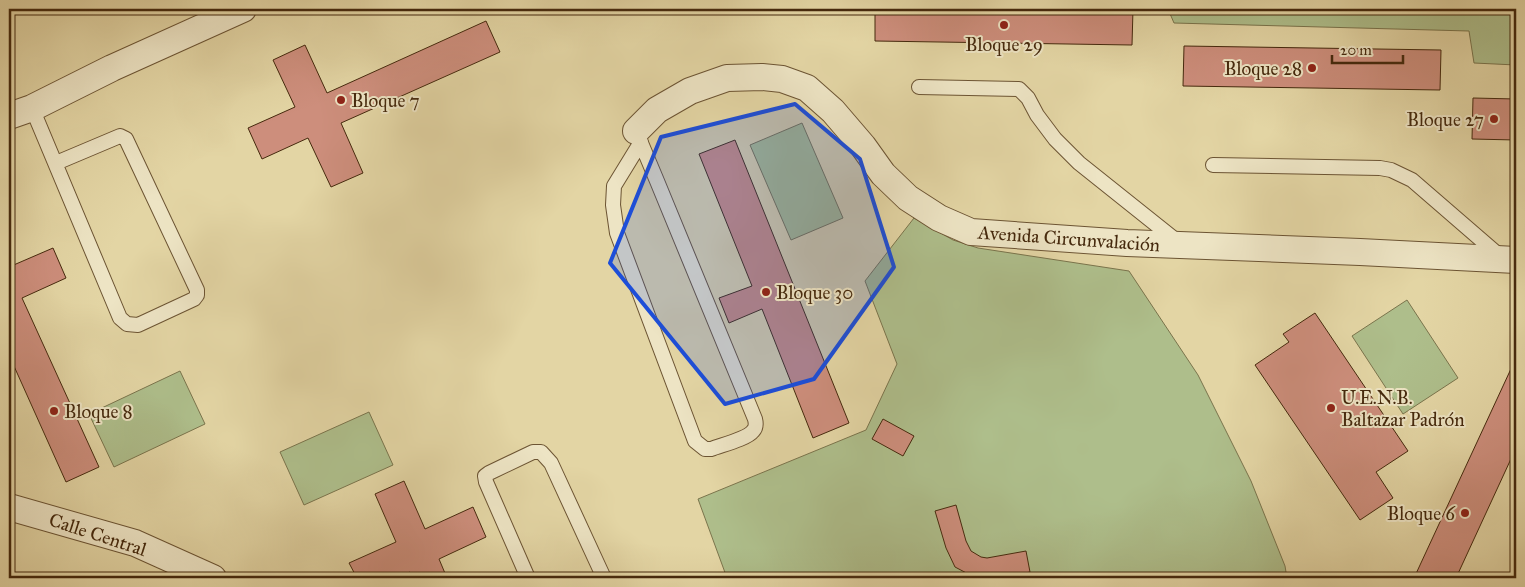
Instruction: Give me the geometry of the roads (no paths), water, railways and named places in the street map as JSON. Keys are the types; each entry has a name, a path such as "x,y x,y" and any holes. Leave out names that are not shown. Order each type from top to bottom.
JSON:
{"street":[{"path":"20,112 243,9"},
{"name":"Avenida Circunvalación","path":"639,136 656,110 690,91 727,78 762,77 782,79 807,88 832,111 863,146 883,174 908,198 939,218 971,232 1127,243 1510,260"},
{"name":"Calle Central","path":"9,507 135,543 213,578"}],"lane":[{"path":"919,87 1019,89 1028,98 1036,115 1055,139 1079,163 1182,245"},
{"path":"20,112 56,163 120,318 127,324 138,325 194,299 197,295 197,290 126,139 120,136 56,163"},
{"path":"639,136 755,419 756,425 748,435 711,449 705,449 695,441 617,233 614,186 639,136"},
{"path":"1213,165 1380,168 1391,170 1412,180 1510,260"},
{"path":"528,578 485,476 533,452 541,452 551,463 604,578"}],"place":[{"name":"Bloque 29","path":"1004,25"},
{"name":"Bloque 28","path":"1312,68"},
{"name":"Bloque 7","path":"341,100"},
{"name":"Bloque 27","path":"1494,119"},
{"name":"Bloque 30","path":"766,292"},
{"name":"U.E.N.B. Baltazar Padrón","path":"1331,408"},
{"name":"Bloque 8","path":"54,411"},
{"name":"Bloque 6","path":"1465,513"}]}
